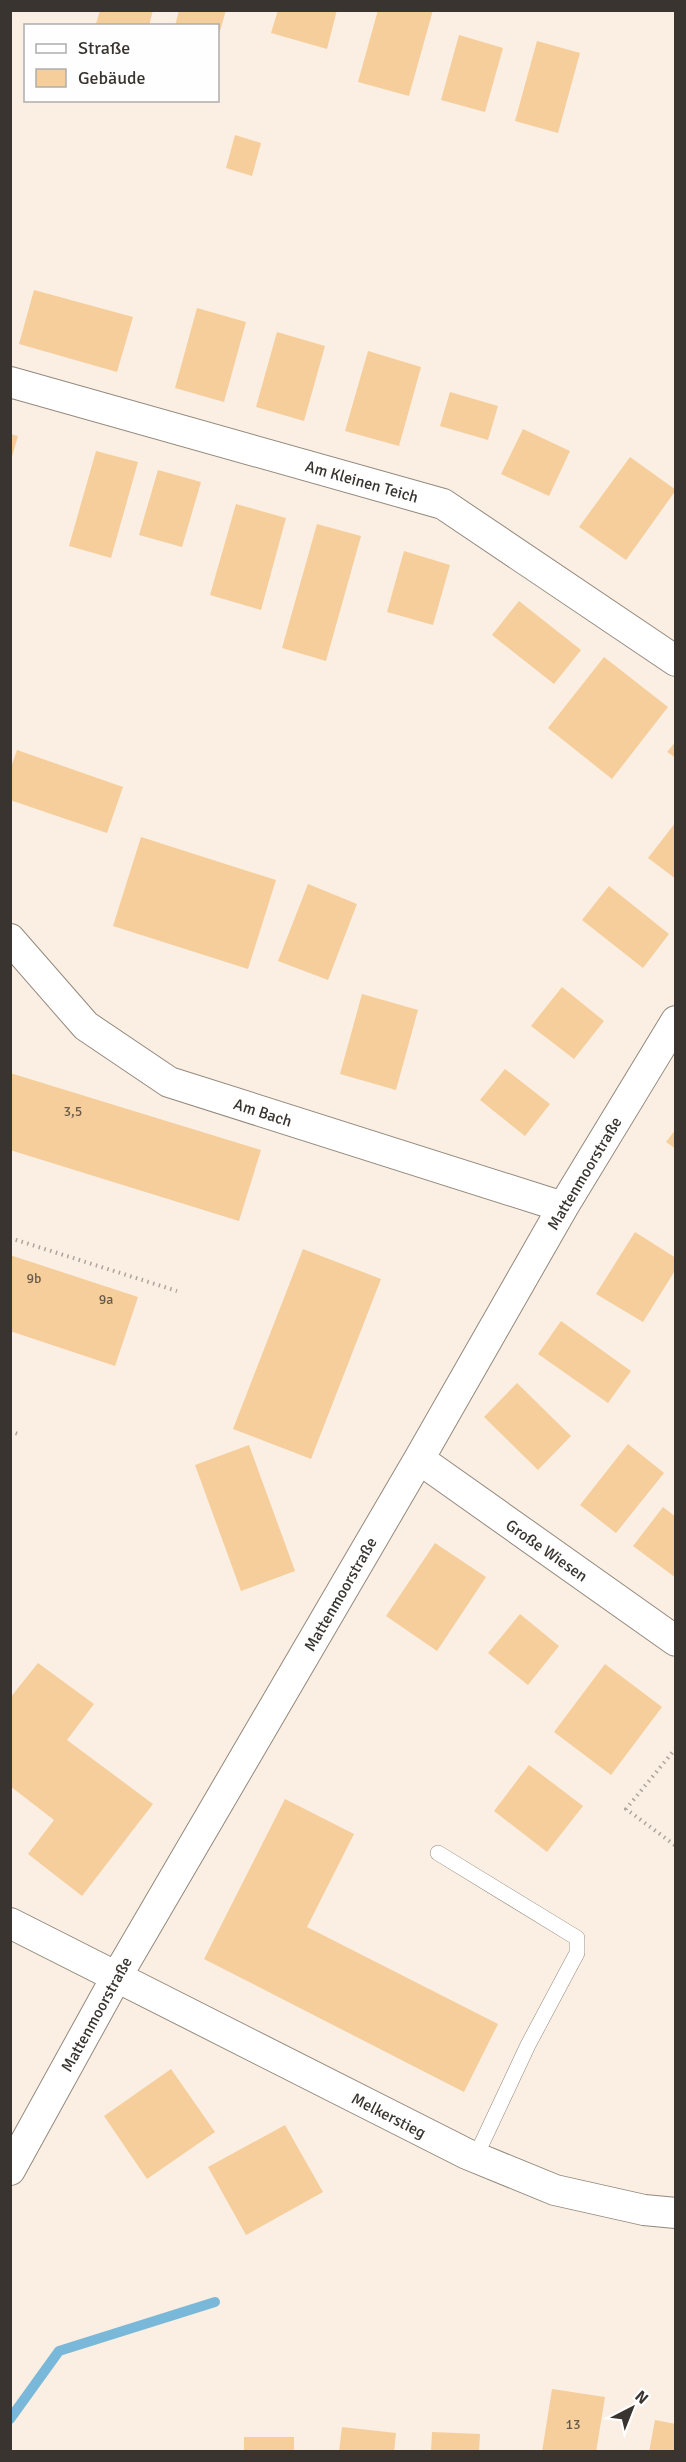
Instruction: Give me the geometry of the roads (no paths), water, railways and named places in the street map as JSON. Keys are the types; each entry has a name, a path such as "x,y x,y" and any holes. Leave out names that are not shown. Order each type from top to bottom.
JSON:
{"street":[{"name":"Am Kleinen Teich","path":"10,381 443,504 675,661"},
{"name":"Am Bach","path":"10,939 86,1026 169,1082 563,1207"},
{"name":"Mattenmoorstraße","path":"10,2170 117,1976 419,1459 563,1207 675,1021"},
{"name":"Große Wiesen","path":"419,1459 675,1641"},
{"name":"Melkerstieg","path":"10,1923 475,2158 555,2190 644,2210 675,2213"}],"lane":[{"path":"438,1853 577,1938 577,1953 528,2044 475,2158"}],"waterway":[{"path":"10,2419 59,2351 215,2302"}]}
